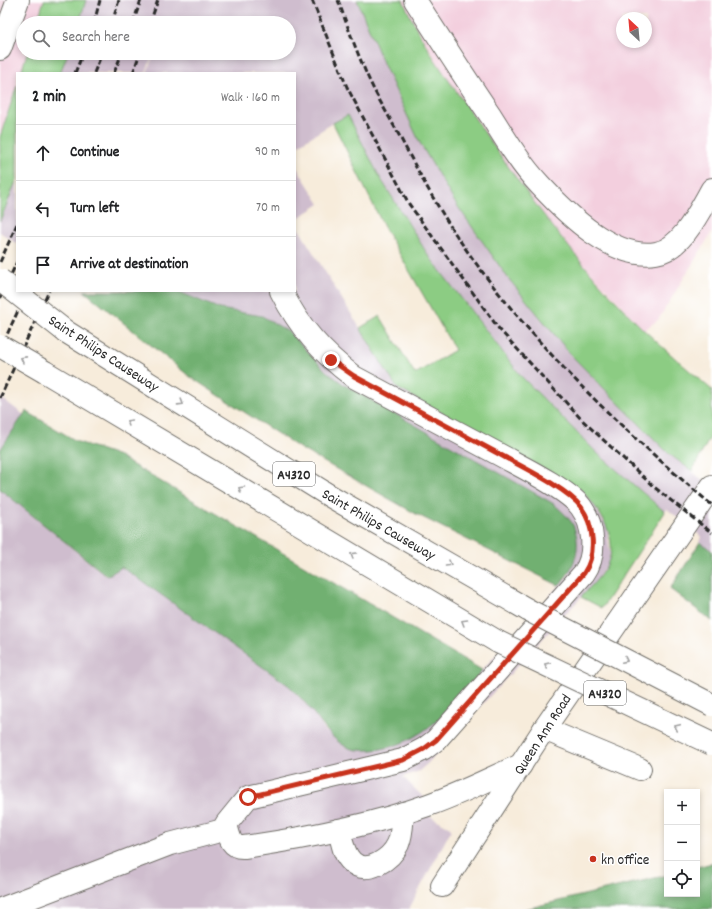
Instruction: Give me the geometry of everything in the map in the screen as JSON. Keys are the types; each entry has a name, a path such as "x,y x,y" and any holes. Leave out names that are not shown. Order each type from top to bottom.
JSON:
{"main road":[{"path":"0,50 18,0"},
{"path":"415,0 512,149 539,184 563,208 598,237 621,249 638,253 657,253 674,244 694,222 712,189"},
{"name":"Saint Philips Causeway","path":"0,280 65,331 330,496 528,610 712,705"},
{"path":"282,292 302,327 331,360 354,376 537,475 574,499 585,514 591,535 593,550 590,563 584,573 436,740 424,749 403,760 248,797 226,824 232,843 240,847 312,837 403,813 430,804 521,765"},
{"name":"A4320","path":"0,346 498,642 712,744"},
{"name":"Queen Ann Road","path":"442,886 544,729 712,486"},
{"path":"544,729 640,769"},
{"path":"339,830 344,848 351,861 360,866 374,865 385,861 394,851 400,836 403,813"},
{"path":"1,909 170,844 227,829"}],"shaded area":[{"path":"0,0 44,0 39,16 16,16 16,60 25,60 21,72 16,72 16,88 0,137"},
{"path":"86,0 357,0 384,65 420,143 454,201 508,278 572,356 669,454 712,487 712,551 700,542 702,537 667,509 665,512 597,453 521,376 428,255 379,176 348,115 296,146 296,72 147,72 152,60 296,60 296,16 81,16"},
{"path":"403,0 712,0 712,232 658,320 644,330 575,255 514,176 447,78 410,17"},
{"path":"65,60 151,60 146,72 60,72"},
{"path":"296,167 320,204 296,219"},
{"path":"16,181 16,243 0,232 0,221"},
{"path":"296,225 397,388 581,489 595,507 607,528 610,553 609,561 596,581 427,764 419,771 403,777 430,804 430,816 450,827 451,830 409,909 0,909 0,489 106,576 122,567 288,685 311,710 326,732 464,695 482,670 568,576 577,554 576,537 572,524 346,386 326,371 289,332 262,316 220,309 179,292 296,292"},
{"path":"0,397 24,415 0,450"}],"green space":[{"path":"44,0 86,0 81,16 39,16"},
{"path":"357,0 403,0 417,30 444,73 511,171 552,226 596,280 644,330 712,390 712,434 692,471 669,454 572,356 508,278 454,201 420,143 384,65"},
{"path":"25,60 65,60 60,72 21,72"},
{"path":"16,88 16,181 0,221 0,137"},
{"path":"348,115 379,176 428,255 521,376 597,453 665,512 602,608 581,597 604,570 609,560 611,550 611,541 608,531 599,512 593,504 580,489 397,388 360,328 380,316 415,374 455,350 384,227 333,123"},
{"path":"85,292 179,292 220,309 262,316 289,332 326,371 346,386 554,504 569,519 576,533 577,549 573,565 559,585 554,583 416,514 301,449 189,376"},
{"path":"26,411 78,442 114,454 482,670 449,710 436,722 407,741 390,747 373,750 355,750 343,745 327,731 306,703 288,685 122,567 107,576 0,489 0,450"},
{"path":"700,542 712,551 712,621 670,589"},
{"path":"712,863 712,909 525,909 664,876 664,897 700,897 700,866"}],"railway":[{"path":"96,16 100,0"},
{"path":"114,16 119,0"},
{"path":"135,16 141,0"},
{"path":"152,16 158,0"},
{"path":"312,0 347,87 409,204 499,329 581,419 654,487 712,533"},
{"path":"338,0 374,91 433,197 470,255 524,324 583,388 646,448 712,505"},
{"path":"75,72 80,60"},
{"path":"94,72 99,60"},
{"path":"114,72 119,60"},
{"path":"133,72 138,60"},
{"path":"0,262 16,226"},
{"path":"0,298 16,264"},
{"path":"0,350 27,292"},
{"path":"0,398 49,292"}],"place":[{"name":"kn office","path":"593,859"}],"route":[{"path":"248,797 396,762 424,749 436,740 584,573 588,568 592,556 593,550 588,523 581,507 574,499 537,475 354,376 331,360"}]}
